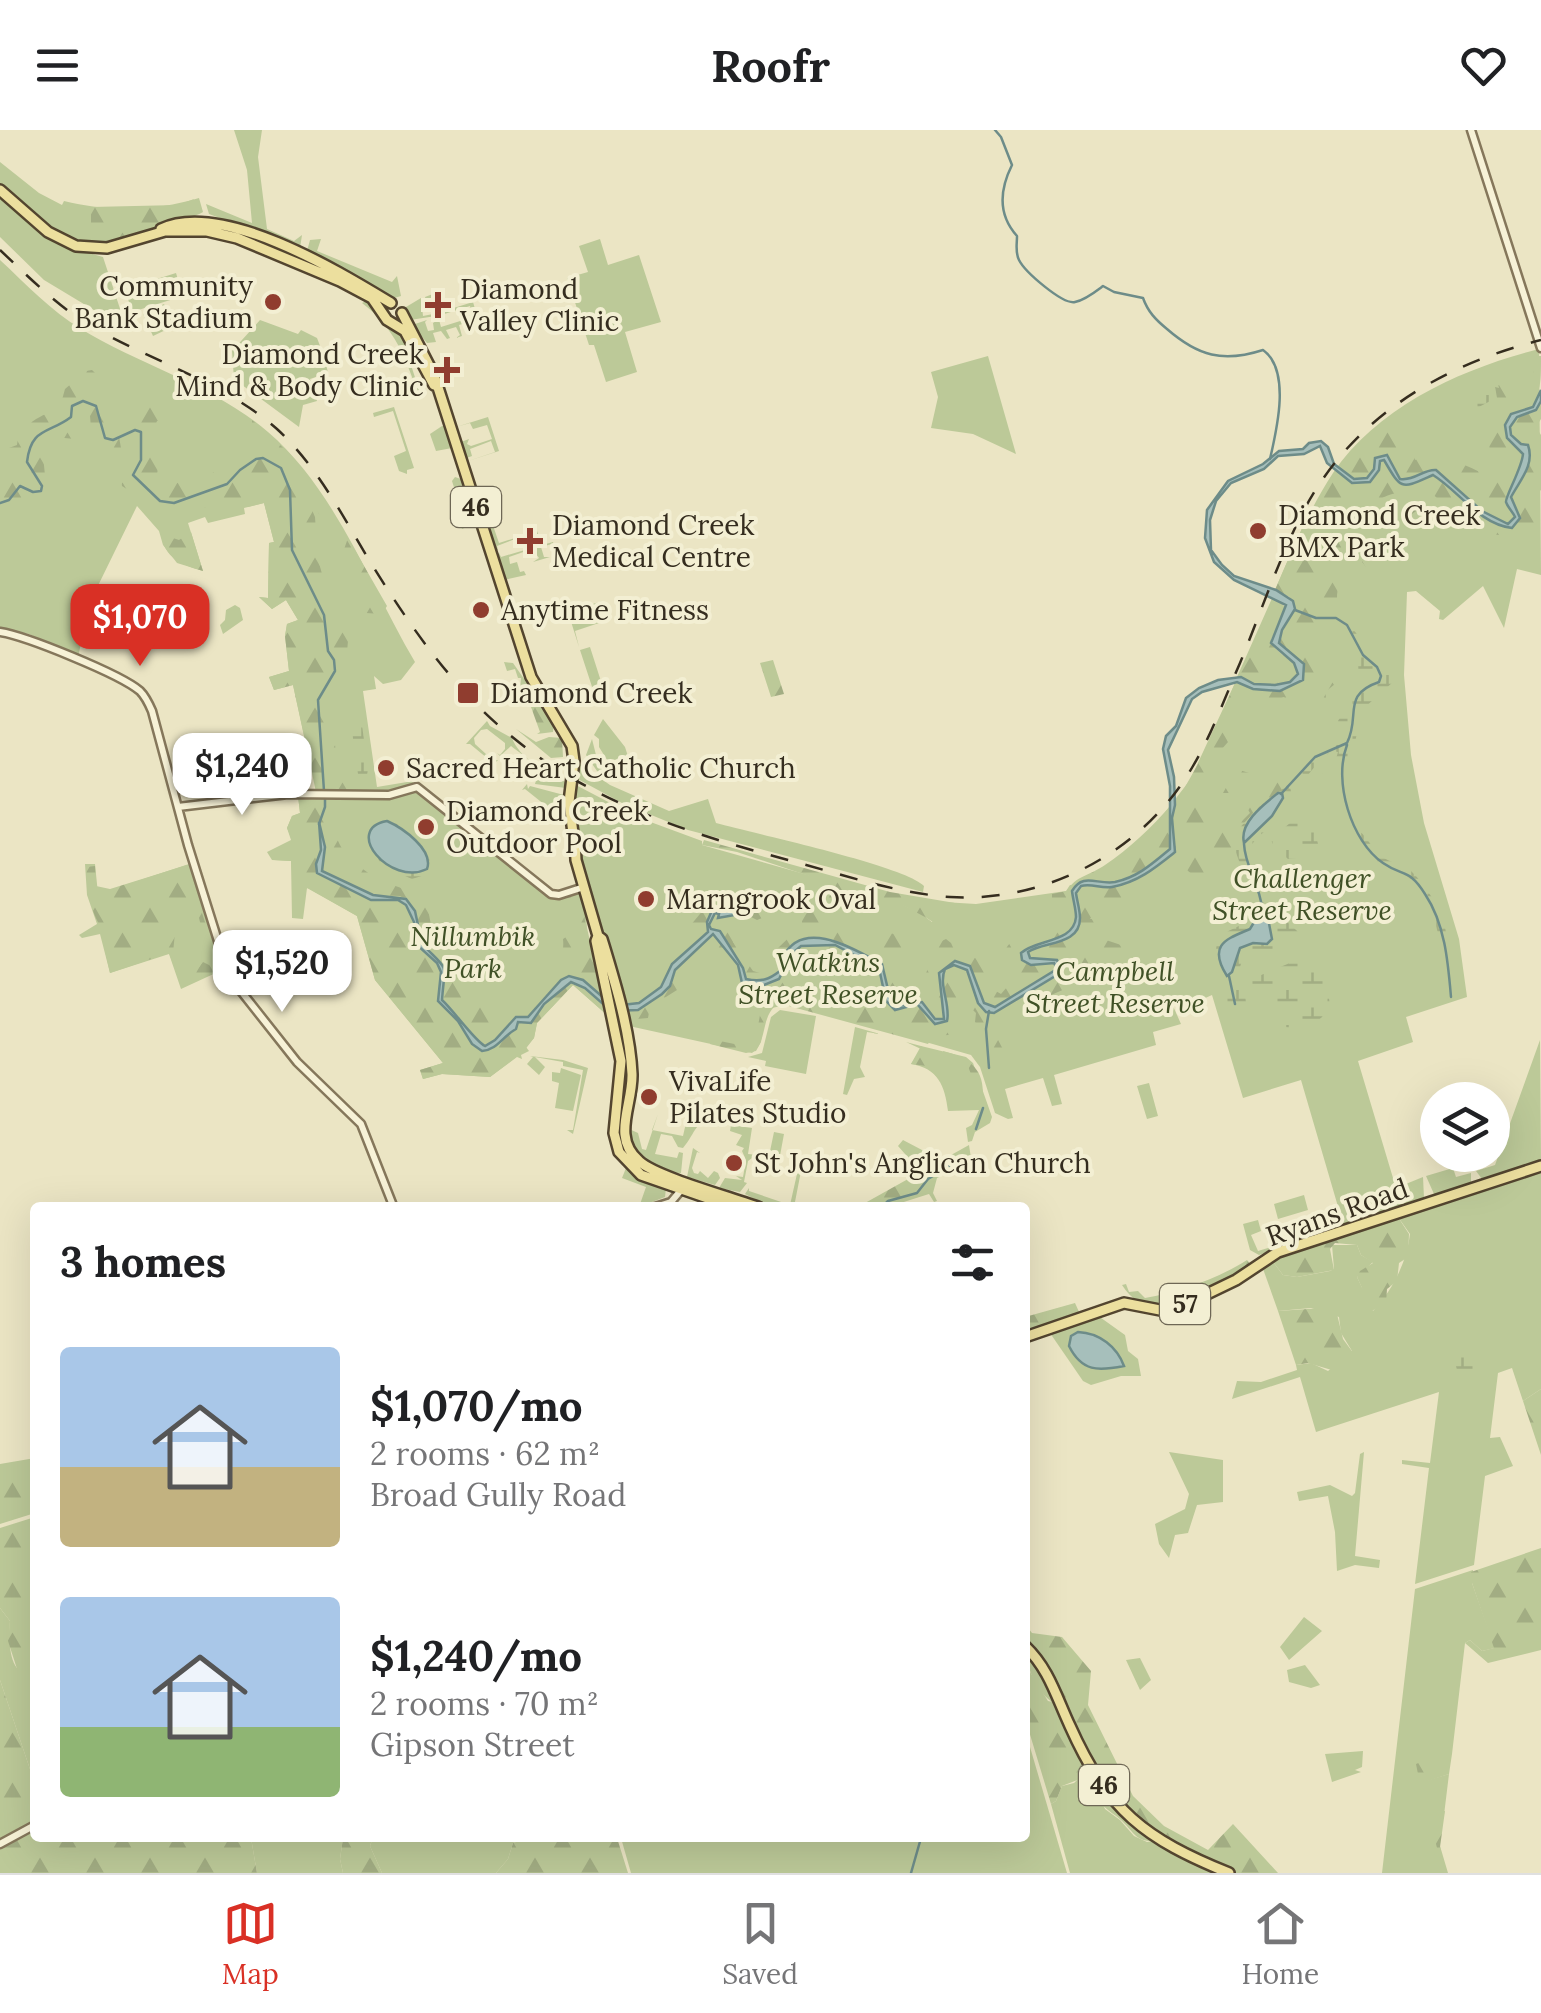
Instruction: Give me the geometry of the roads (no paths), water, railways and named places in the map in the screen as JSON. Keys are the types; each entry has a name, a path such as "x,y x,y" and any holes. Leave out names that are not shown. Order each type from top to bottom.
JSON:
{"main road":[{"name":"46","path":"0,190 48,232 68,244 107,248 180,221 242,230 323,264 400,306 432,370 531,678 570,741 574,758 574,841 617,993 617,1016"},
{"name":"46","path":"207,226 372,298 387,318 404,331 437,388"},
{"path":"391,303 385,307 387,318 399,320 402,313"},
{"name":"46","path":"598,936 606,989 617,1016 632,1079 618,1137 639,1162 679,1185 721,1202"},
{"name":"Ryans Road","path":"1030,1335 1124,1303 1160,1310 1180,1307 1236,1280 1282,1251 1541,1166"},
{"name":"46","path":"679,1185 739,1202"},
{"name":"46","path":"1030,1652 1048,1674 1073,1733 1121,1809 1164,1844 1229,1873"}],"street":[{"path":"1471,130 1541,348"},
{"path":"0,632 32,640 141,692 152,712 229,976 297,1062 361,1124 392,1202"},
{"path":"178,807 274,796 378,795 417,787 551,894 584,886"},
{"path":"664,1202 675,1199 679,1185"},
{"path":"0,1844 30,1828"}],"water":[{"path":"1541,390 1536,410 1517,417 1510,427 1511,435 1528,445 1530,452 1525,472 1511,497 1520,518 1512,528 1479,514 1433,475 1408,485 1399,482 1384,460 1370,482 1352,483 1327,463 1320,446 1304,454 1278,456 1264,469 1231,483 1216,501 1210,520 1211,550 1234,576 1276,590 1293,601 1295,609 1279,643 1304,664 1303,680 1280,691 1253,689 1237,682 1202,692 1192,699 1168,750 1174,777 1175,852 1130,882 1108,887 1081,886 1076,893 1080,918 1074,934 1028,952 1030,958 1057,960 1062,972 994,1013 986,1012 978,1003 967,970 954,965 945,969 943,975 947,1021 935,1024 917,1004 895,1010 886,1001 879,968 835,945 801,946 794,952 792,968 779,979 764,985 742,983 738,965 713,934 675,970 670,986 638,1010 611,1011 585,988 571,982 544,1004 531,1023 518,1022 516,1029 482,1051 438,1001 441,972 417,945 414,922 406,905 398,900 371,900 317,873 321,850 319,822 325,847 322,871 373,895 406,899 415,911 422,944 444,968 442,1000 485,1046 516,1017 528,1017 569,976 583,980 613,1006 639,1003 661,987 672,964 708,932 707,922 713,908 722,907 746,913 718,918 715,913 709,925 720,931 746,979 775,975 790,963 789,953 783,957 792,945 816,938 844,945 882,964 890,998 896,1006 922,1002 935,1019 944,1019 939,973 955,961 970,966 984,1003 995,1007 1057,969 1054,963 1031,965 1022,960 1021,953 1069,932 1076,917 1072,891 1076,885 1123,880 1170,849 1170,786 1163,749 1186,698 1218,680 1241,677 1254,684 1275,685 1290,682 1298,674 1294,663 1271,643 1286,605 1234,580 1214,562 1205,538 1207,510 1228,481 1263,464 1279,451 1303,449 1309,443 1321,441 1328,447 1334,464 1354,479 1367,478 1374,469 1375,458 1387,455 1400,479 1436,470 1482,511 1508,524 1515,517 1506,499 1523,454 1507,438 1505,425 1511,414 1533,407"},
{"path":"1278,793 1283,798 1272,816 1244,843 1249,822"},
{"path":"387,821 422,847 427,869 399,870 376,855 369,834 374,826"},
{"path":"1262,909 1267,913 1272,939 1267,944 1253,943 1240,948 1227,976 1219,957 1222,944 1250,929"},
{"path":"1078,1332 1107,1342 1124,1366 1099,1369 1079,1361 1069,1346 1071,1336"}],"waterway":[{"path":"995,130 1012,165 1002,202 1006,220 1017,236 1019,260 1045,287 1069,302 1082,300 1103,286 1143,298 1159,322 1189,346 1223,356 1263,350 1272,359 1280,401 1270,459"},
{"name":"Diamond Creek","path":"0,503 9,500 20,486 41,491 42,486 27,462 32,443 71,417 72,406 83,401 96,406 105,438 113,440 135,430 141,432 141,460 133,475 160,501 174,503 227,484 256,459 263,458 281,468 290,490 292,550 324,615 328,651 334,660 335,671 318,700 324,791"},
{"path":"1281,794 1315,757 1347,743 1356,700 1381,676 1363,655 1347,625 1336,618 1316,618 1295,610"},
{"path":"1347,745 1342,776 1354,825 1372,853 1414,880 1432,906 1444,944 1451,997"},
{"name":"Diamond Creek","path":"319,824 325,799"},
{"path":"1244,844 1262,908"},
{"path":"1229,976 1235,1004"},
{"path":"989,1011 989,1068"},
{"path":"976,1129 983,1108"},
{"path":"887,1202 917,1193 928,1179 964,1157"},
{"path":"911,1873 920,1842"}],"railway":[{"path":"0,250 90,326 216,388 277,429 315,473 420,638 451,676 484,712 552,766 626,806 705,836 868,882 950,897 986,897 1057,881 1090,866 1148,823 1200,754 1295,528 1324,477 1374,422 1435,380 1541,340"}],"place":[{"name":"Community Bank Stadium","path":"273,302"},
{"name":"Diamond Valley Clinic","path":"438,305"},
{"name":"Diamond Creek Mind & Body Clinic","path":"447,370"},
{"name":"Diamond Creek BMX Park","path":"1258,531"},
{"name":"Diamond Creek Medical Centre","path":"530,541"},
{"name":"Anytime Fitness","path":"481,610"},
{"name":"Diamond Creek","path":"468,693"},
{"name":"Sacred Heart Catholic Church","path":"386,768"},
{"name":"Diamond Creek Outdoor Pool","path":"426,827"},
{"name":"Marngrook Oval","path":"646,899"},
{"name":"VivaLife Pilates Studio","path":"649,1097"},
{"name":"St John's Anglican Church","path":"734,1163"}],"park label":[{"name":"Challenger Street Reserve","path":"1302,894"},
{"name":"Nillumbik Park","path":"473,952"},
{"name":"Watkins Street Reserve","path":"828,978"},
{"name":"Campbell Street Reserve","path":"1115,987"}]}
